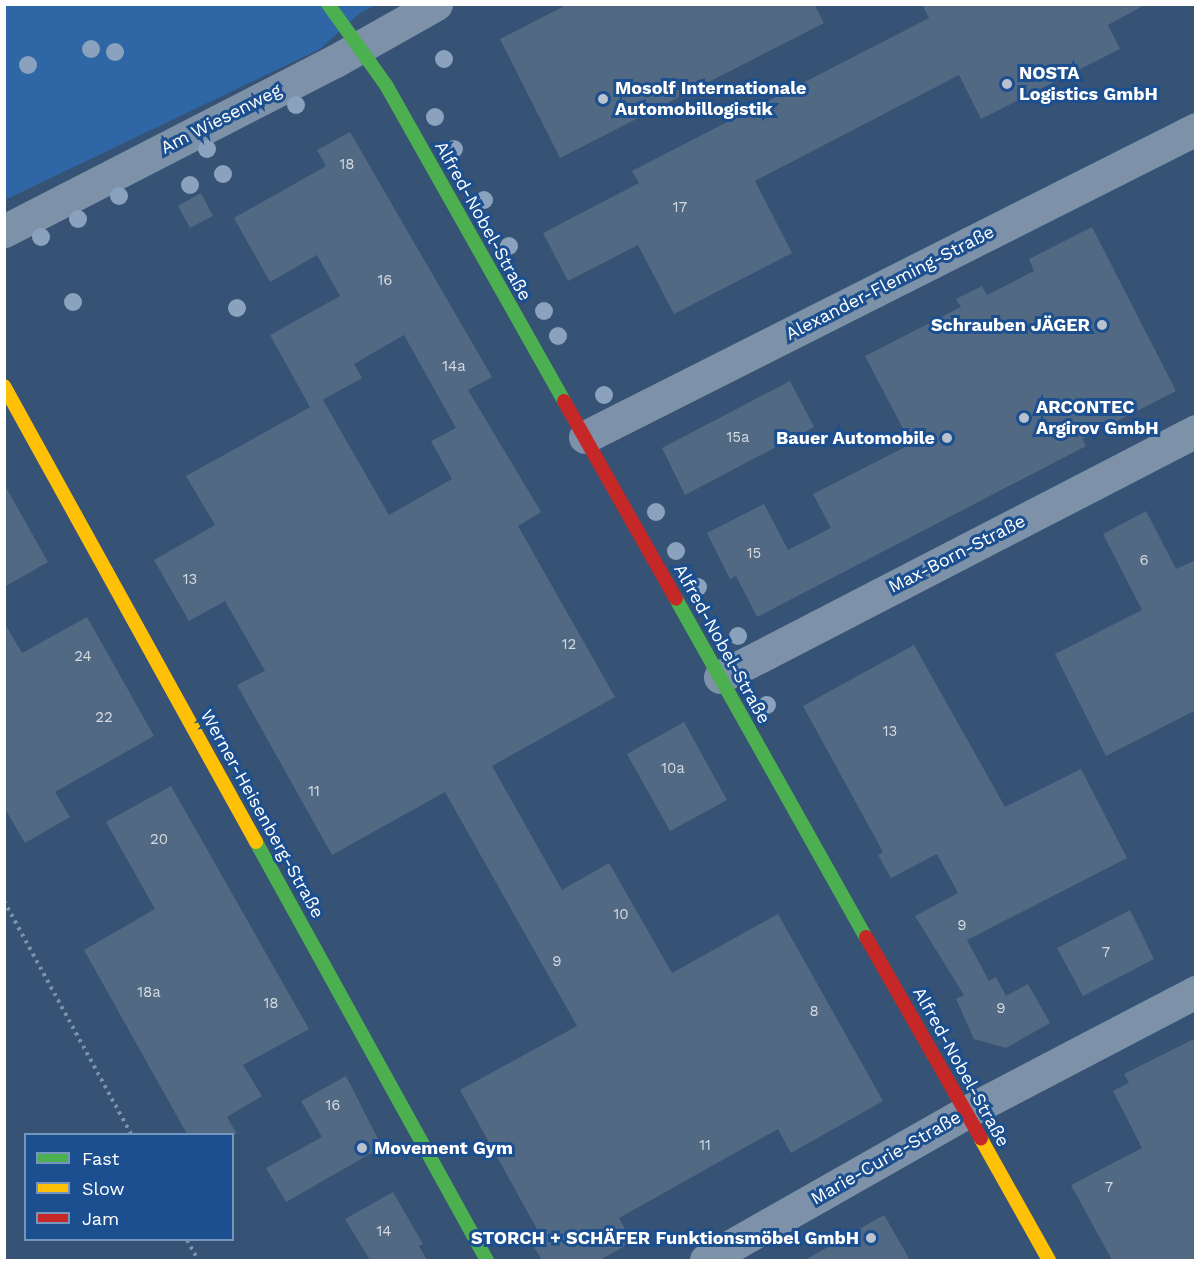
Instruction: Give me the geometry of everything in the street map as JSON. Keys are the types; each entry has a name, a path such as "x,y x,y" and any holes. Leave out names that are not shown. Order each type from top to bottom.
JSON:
{"street":[{"name":"Alfred-Nobel-Straße","path":"328,4 386,85 1049,1260"},
{"name":"Am Wiesenweg","path":"4,231 359,48 436,4"},
{"name":"Alexander-Fleming-Straße","path":"585,438 1196,129"},
{"name":"Werner-Heisenberg-Straße","path":"4,386 487,1260"},
{"name":"Max-Born-Straße","path":"720,677 1196,431"},
{"name":"Marie-Curie-Straße","path":"706,1260 966,1112 1196,992"}],"path":[{"path":"4,901 130,1133"},
{"path":"188,1241 198,1260"}],"shaded area":[{"path":"5,5 376,5 360,13 320,49 5,200"}],"building":[{"name":"Mosolf Internationale Automobillogistik","path":"568,4 814,4 824,23 560,158 500,39"},
{"path":"922,4 1146,4 1108,25 1120,49 981,119 959,75 755,181 792,253 674,314 638,245 568,281 543,233 639,183 632,171 929,18"},
{"path":"350,132 492,377 468,390 541,512 518,526 615,697 492,766 562,890 609,863 672,973 778,914 883,1101 791,1153 778,1129 619,1218 632,1242 600,1260 542,1260 526,1235 537,1229 460,1090 577,1026 445,792 332,855 237,685 265,671 225,601 189,621 154,560 215,525 186,476 323,400 389,515 452,479 431,441 456,428 404,335 354,364 362,378 310,407 270,335 340,296 317,255 270,282 234,218 326,166 317,150"},
{"path":"201,193 213,216 190,228 178,206"},
{"path":"1092,227 1176,391 1082,439 1086,446 757,617 736,576 730,579 707,533 764,504 788,550 831,528 813,494 911,444 865,356 961,307 956,299 982,286 987,295 1034,271 1029,259"},
{"path":"790,381 814,427 685,495 662,448"},
{"path":"4,484 48,562 4,587"},
{"path":"1146,511 1176,569 1196,560 1196,710 1106,756 1055,654 1142,610 1103,534"},
{"path":"87,617 154,736 55,792 70,817 25,843 4,807 4,622 22,653"},
{"path":"914,645 1005,807 1081,769 1127,858 967,940 989,981 996,977 1006,996 1028,984 1050,1023 1006,1048 974,1039 956,999 964,995 915,916 958,893 937,854 891,878 878,855 883,852 803,706"},
{"path":"684,722 727,800 670,831 627,754"},
{"path":"171,786 309,1029 243,1065 262,1096 227,1117 237,1134 186,1133 84,950 155,909 106,822"},
{"path":"1130,910 1154,959 1083,996 1057,948"},
{"path":"1196,1038 1196,1260 1112,1260 1071,1185 1142,1148 1113,1091 1129,1083 1124,1074"},
{"path":"346,1076 382,1147 286,1202 266,1168 322,1137 301,1101"},
{"path":"393,1192 423,1244 419,1246 427,1260 370,1260 345,1219"},
{"name":"STORCH + SCHÄFER Funktionsmöbel GmbH","path":"884,1215 910,1260 805,1260"}],"traffic: fast":[{"path":"328,4 386,85 564,401"},
{"path":"676,599 866,937"},
{"path":"256,842 487,1260"}],"traffic: slow":[{"path":"4,386 256,842"},
{"path":"981,1139 1049,1260"}],"traffic: jam":[{"path":"564,401 676,599"},
{"path":"866,937 981,1139"}],"place":[{"name":"NOSTA Logistics GmbH","path":"1007,84"},
{"name":"Mosolf Internationale Automobillogistik","path":"603,99"},
{"name":"Schrauben JÄGER","path":"1102,325"},
{"name":"ARCONTEC Argirov GmbH","path":"1024,418"},
{"name":"Bauer Automobile","path":"947,438"},
{"name":"Movement Gym","path":"362,1148"},
{"name":"STORCH + SCHÄFER Funktionsmöbel GmbH","path":"871,1238"}]}
